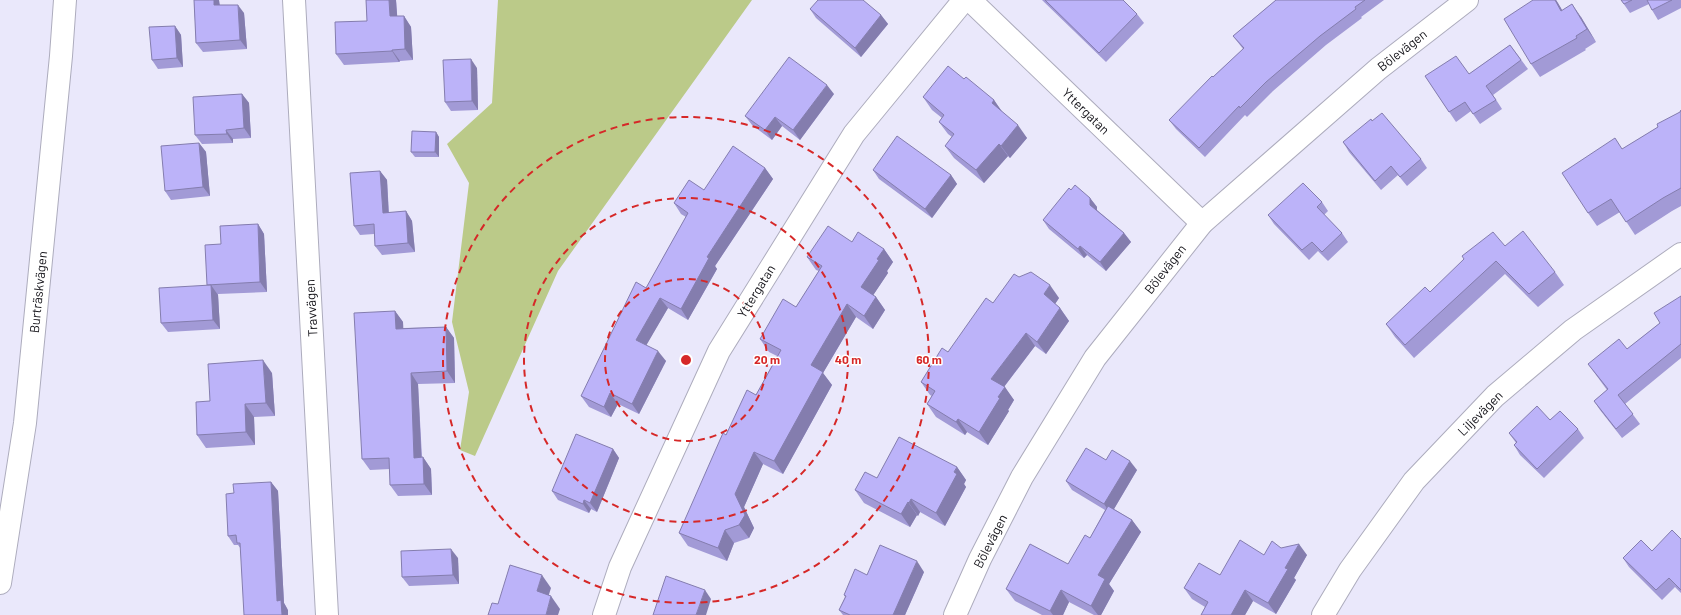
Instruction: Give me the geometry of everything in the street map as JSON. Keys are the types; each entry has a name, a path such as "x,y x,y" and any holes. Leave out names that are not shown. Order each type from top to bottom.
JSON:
{"street":[{"name":"Burträskvägen","path":"0,583 25,423 60,64 64,0"},
{"name":"Travvägen","path":"294,0 327,615"},
{"name":"Yttergatan","path":"604,615 620,567 719,351 854,134 964,0"},
{"name":"Yttergatan","path":"970,0 1202,223"},
{"name":"Bölevägen","path":"955,615 980,559 1022,477 1095,358 1202,223 1378,69 1467,0"},
{"name":"Liljevägen","path":"1323,615 1350,570 1414,481 1495,396 1573,330 1681,254"}],"green space":[{"path":"498,0 752,0 558,271 475,456 460,450 469,392 452,322 469,183 447,144 492,103"}],"building":[{"path":"194,0 214,0 214,5 238,5 240,40 196,43"},
{"path":"366,0 389,0 390,16 404,16 405,49 336,54 335,22 367,21"},
{"path":"818,0 863,0 881,15 855,48 810,9"},
{"path":"1045,0 1123,0 1137,14 1099,53"},
{"path":"1276,0 1365,0 1266,82 1240,108 1239,106 1199,148 1169,120 1212,76 1213,77 1244,48 1233,36"},
{"path":"1533,0 1555,0 1561,11 1572,4 1587,29 1576,36 1577,38 1531,64 1504,19"},
{"path":"1621,0 1632,0 1624,4"},
{"path":"1647,0 1672,0 1652,10"},
{"path":"175,26 177,58 152,60 149,27"},
{"path":"1510,45 1521,60 1486,86 1496,100 1473,114 1465,102 1449,112 1425,76 1456,56 1469,74"},
{"path":"789,57 827,85 793,130 775,117 765,130 745,116"},
{"path":"471,59 472,101 445,102 443,60"},
{"path":"948,66 964,79 966,77 994,100 992,103 1018,125 1001,146 999,144 976,170 945,146 954,134 939,122 944,115 923,97"},
{"path":"242,94 244,128 226,130 227,134 195,135 193,97"},
{"path":"1681,110 1681,188 1626,222 1611,199 1588,213 1562,173 1615,138 1622,149 1658,127 1657,124 1680,112"},
{"path":"1382,113 1421,159 1400,177 1391,166 1375,181 1343,142 1371,119 1372,121"},
{"path":"412,131 436,132 435,152 411,152"},
{"path":"897,136 951,175 925,209 873,170"},
{"path":"199,143 203,187 165,191 161,146"},
{"path":"733,146 765,168 707,257 709,258 681,309 660,298 636,340 658,351 632,404 610,393 604,407 581,396 636,282 646,288 688,213 674,203 689,180 704,190"},
{"path":"380,171 383,213 406,211 408,243 375,246 374,224 354,226 350,173"},
{"path":"1303,183 1322,202 1317,207 1342,233 1322,252 1312,242 1302,250 1268,215"},
{"path":"1075,185 1090,198 1090,205 1124,233 1100,262 1080,246 1078,249 1043,220 1069,188 1071,190"},
{"path":"258,224 260,282 207,285 205,245 221,244 220,226"},
{"path":"828,226 852,242 858,232 884,249 877,259 879,260 861,287 876,297 864,316 847,304 811,365 823,372 774,461 754,452 735,494 745,515 739,525 725,530 718,548 679,533 723,433 726,435 747,390 756,395 781,350 760,339 783,299 796,307 822,266 807,257"},
{"path":"1523,231 1555,272 1529,294 1496,261 1405,345 1386,324 1425,287 1430,292 1464,259 1462,256 1493,232 1505,246"},
{"path":"1031,272 1050,285 1044,294 1060,308 1037,342 1026,333 991,379 1005,387 979,432 958,419 956,422 927,404 935,391 921,382 942,348 948,352 986,298 993,303 1014,274 1019,277"},
{"path":"211,285 213,320 161,323 159,288"},
{"path":"1681,296 1681,344 1618,395 1633,414 1616,429 1594,401 1608,389 1588,364 1619,339 1627,349 1660,323 1654,313"},
{"path":"395,311 396,329 446,327 447,371 411,373 414,458 423,457 424,484 390,485 389,458 362,459 354,313"},
{"path":"263,360 266,403 245,404 246,432 197,435 196,402 210,401 208,364"},
{"path":"1537,406 1550,420 1560,411 1578,429 1537,469 1514,445 1517,442 1509,433"},
{"path":"576,434 613,449 590,503 584,500 583,504 552,491"},
{"path":"899,437 957,467 954,472 957,474 936,513 911,499 901,514 855,490 865,472 877,478"},
{"path":"1086,448 1106,460 1112,450 1130,461 1104,504 1066,481"},
{"path":"271,482 277,601 281,600 282,615 244,615 240,543 237,543 236,535 228,536 226,494 234,493 233,484"},
{"path":"1108,506 1132,520 1098,575 1105,579 1091,606 1061,590 1050,611 1006,589 1030,544 1068,564 1085,535 1090,538"},
{"path":"1672,530 1681,539 1681,590 1669,578 1656,590 1623,558 1641,540 1652,551"},
{"path":"1240,540 1264,555 1272,541 1281,548 1299,544 1285,568 1288,569 1268,603 1245,590 1231,615 1201,615 1208,602 1184,588 1199,563 1220,575"},
{"path":"880,545 917,561 893,615 850,615 839,610 846,596 844,595 855,569 867,575"},
{"path":"451,549 453,575 402,577 401,551"},
{"path":"510,565 542,575 537,591 551,596 546,615 488,615 492,603 498,604"},
{"path":"666,576 705,590 696,615 653,615"}]}
